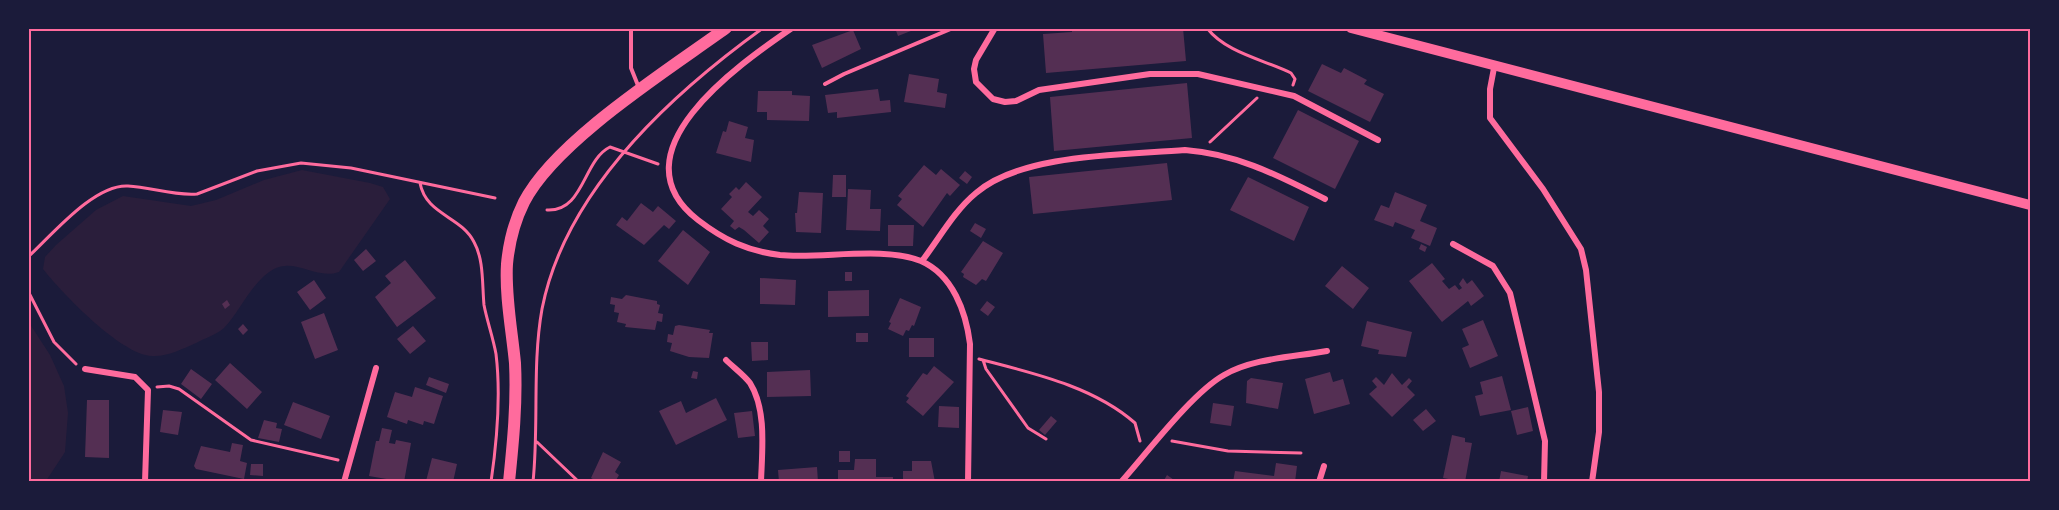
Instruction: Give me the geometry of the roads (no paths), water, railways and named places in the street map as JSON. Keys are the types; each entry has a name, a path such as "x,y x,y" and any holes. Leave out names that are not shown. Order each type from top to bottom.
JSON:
{"main road":[{"path":"509,482 514,432 515,366 507,266 515,220 537,181 560,156 641,91 726,28"}],"street":[{"path":"792,28 726,77 706,97 679,135 667,165 669,184 681,206 718,236 736,245 782,255 897,256 922,261 951,288 962,306 968,323 970,357 968,482"},
{"path":"995,28 976,60 974,69 976,82 993,99 1005,102 1016,101 1039,90 1176,73 1198,74 1289,95 1378,140"},
{"path":"1351,28 1494,68 2031,205"},
{"path":"1494,68 1490,88 1490,118 1543,189 1581,249 1599,392 1599,432 1592,482"},
{"path":"922,261 976,192 1015,171 1064,161 1185,150 1203,151 1257,165 1325,200"},
{"path":"1453,244 1493,266 1510,293 1545,441 1544,482"},
{"path":"1121,482 1158,440 1223,375 1246,365 1328,351"},
{"path":"726,360 750,383 757,405 761,425 761,482"},
{"path":"344,482 376,368"},
{"path":"86,369 135,377 148,390 145,482"},
{"path":"1319,482 1324,466"}],"lane":[{"path":"631,28 631,68 634,81 641,91"},
{"path":"825,84 843,74 953,28"}]}
